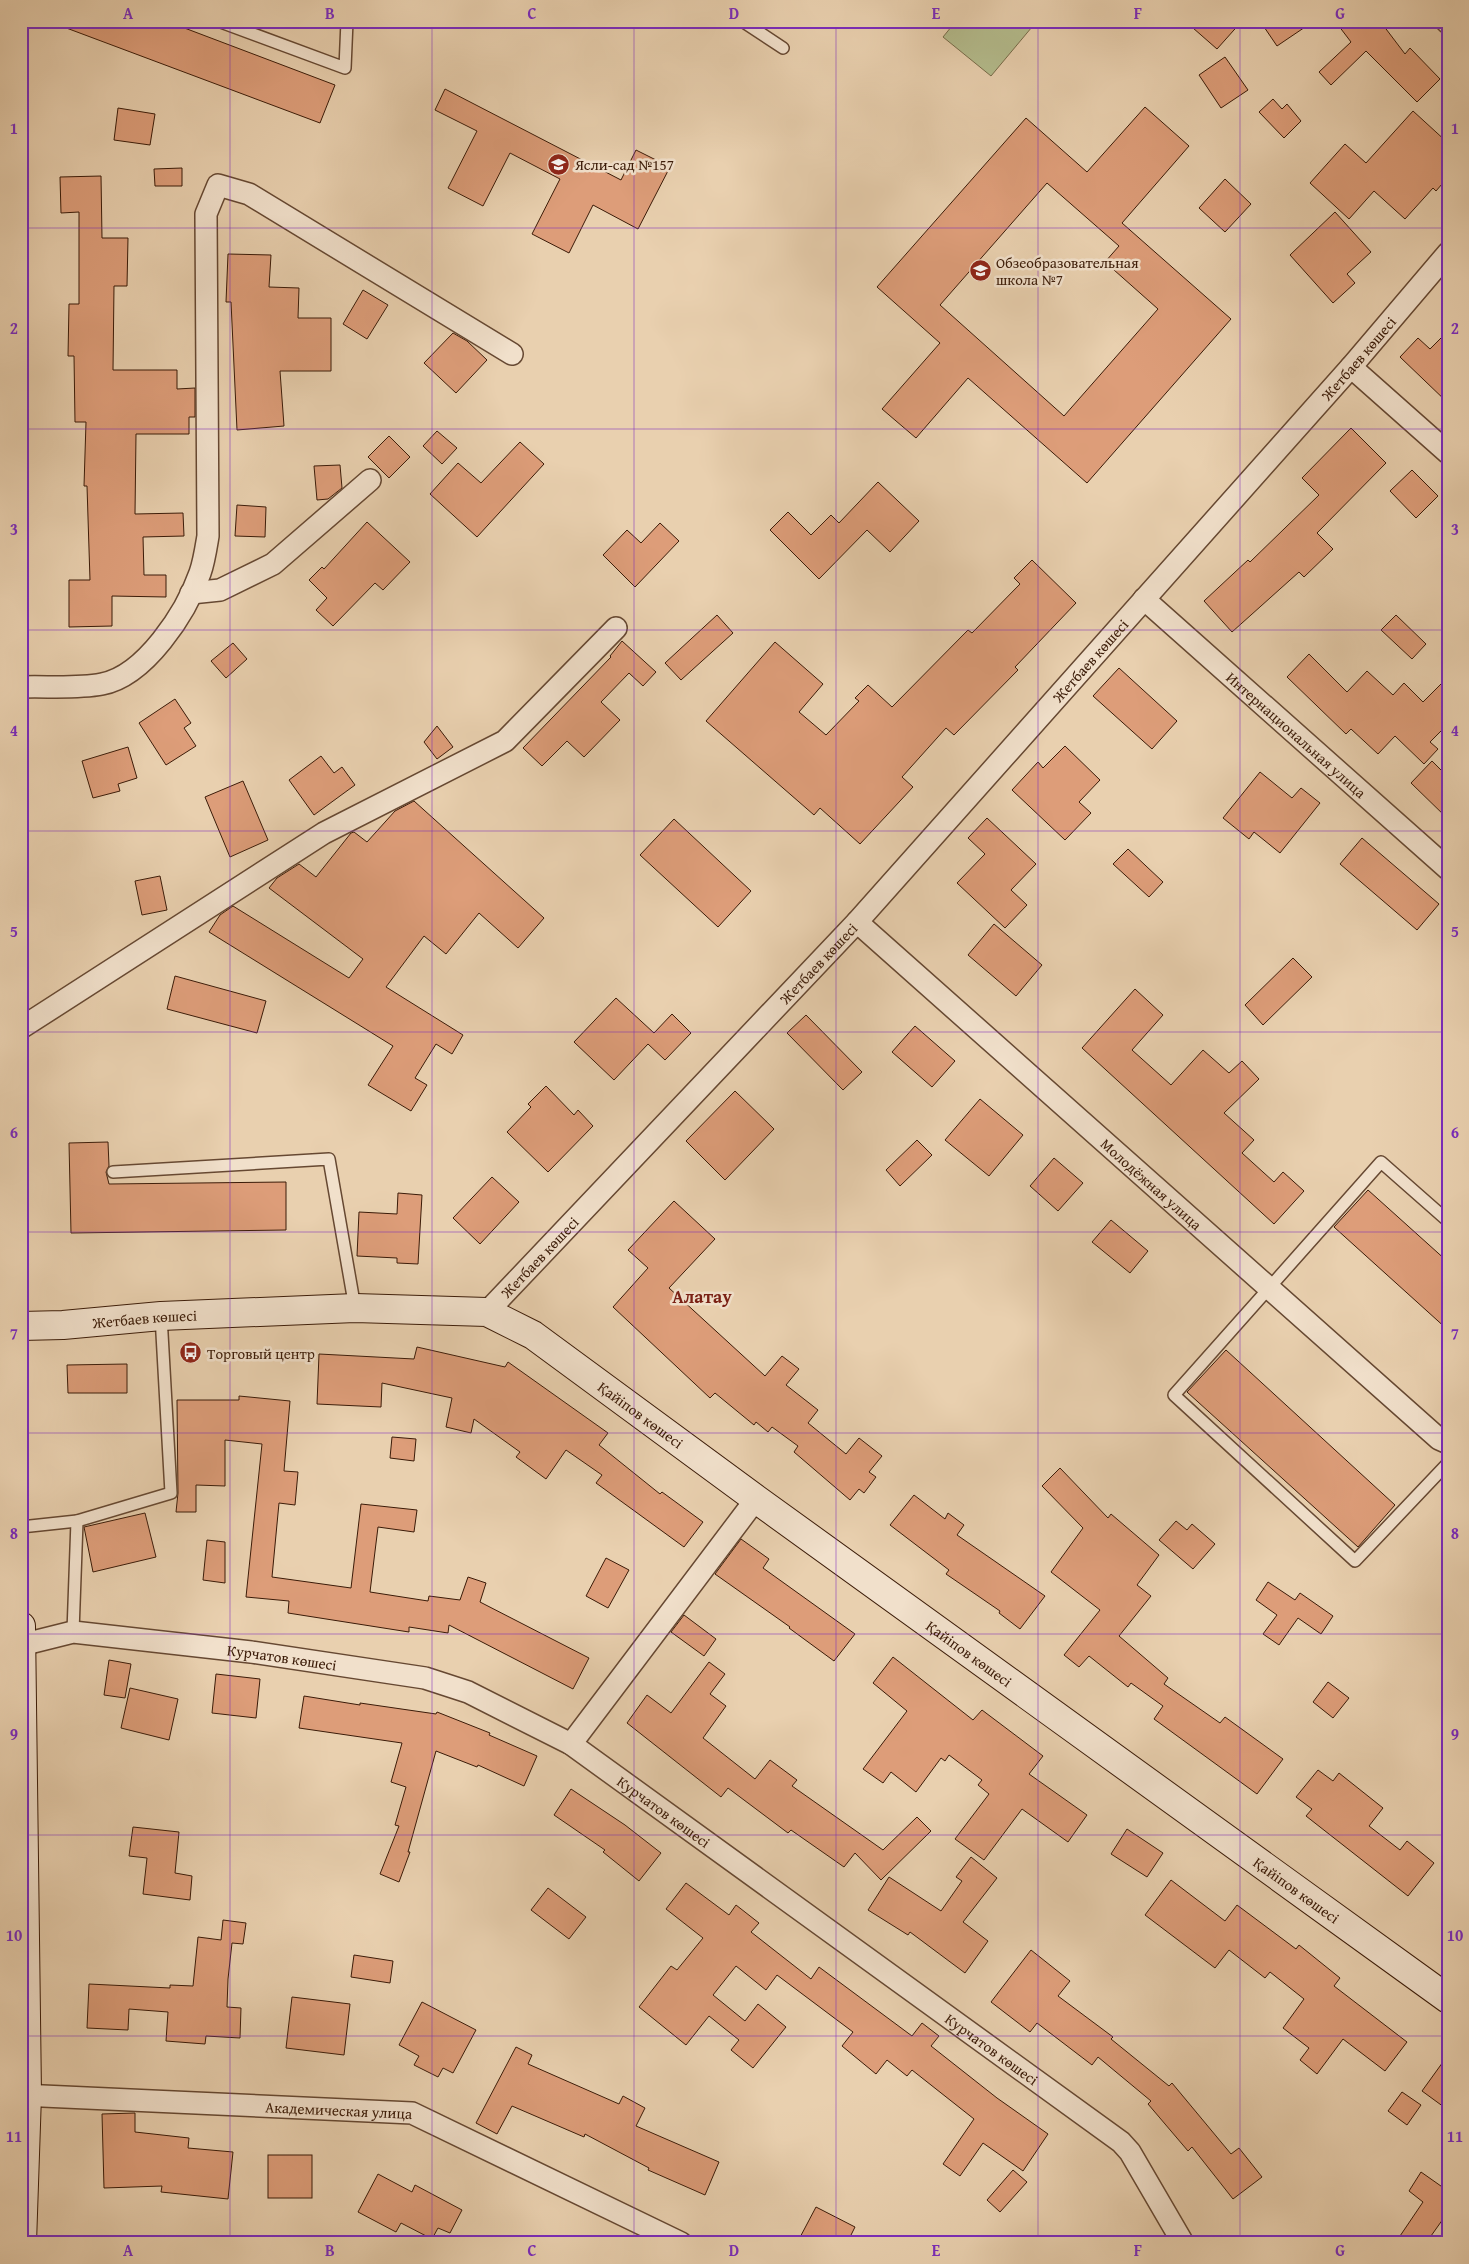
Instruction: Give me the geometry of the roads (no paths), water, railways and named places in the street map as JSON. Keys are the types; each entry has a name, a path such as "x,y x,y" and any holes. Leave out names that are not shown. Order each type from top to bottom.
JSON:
{"street":[{"path":"21,687 102,684 124,676 155,649 182,614 201,572 208,536 206,214 218,185 249,194 512,354"},
{"name":"Жетбаев көшесі","path":"21,1326 63,1325 161,1316 355,1308 486,1312 857,922 1351,367 1448,253"},
{"path":"1351,367 1448,453"},
{"path":"191,593 220,590 273,564 370,480"},
{"name":"Интернациональная улица","path":"1144,599 1448,869"},
{"path":"21,1028 324,832 506,741 616,628"},
{"name":"Молодёжная улица","path":"857,922 1439,1439 1448,1443"},
{"name":"Қайіпов көшесі","path":"486,1312 533,1335 756,1499 1448,1999"},
{"path":"571,1744 756,1499"},
{"name":"Курчатов көшесі","path":"22,1638 73,1632 251,1652 425,1678 468,1692 571,1744 1121,2142 1130,2152 1183,2243"},
{"path":"22,1638 24,2095 22,2243"},
{"name":"Академическая улица","path":"24,2095 412,2113 681,2243"}],"lane":[{"path":"218,21 345,68 347,21"},
{"path":"742,21 783,48"},
{"path":"113,1172 330,1159 355,1308"},
{"path":"1448,1221 1381,1162 1174,1395 1355,1561 1448,1463"},
{"path":"21,1527 77,1521 170,1494 161,1316"},
{"path":"73,1632 77,1521"}],"place":[{"name":"Ясли-сад №157","path":"559,164"},
{"name":"Обзеобразовательная школа №7","path":"980,271"},
{"name":"Торговый центр","path":"191,1353"}],"district":[{"name":"Алатау","path":"702,1296"}]}
